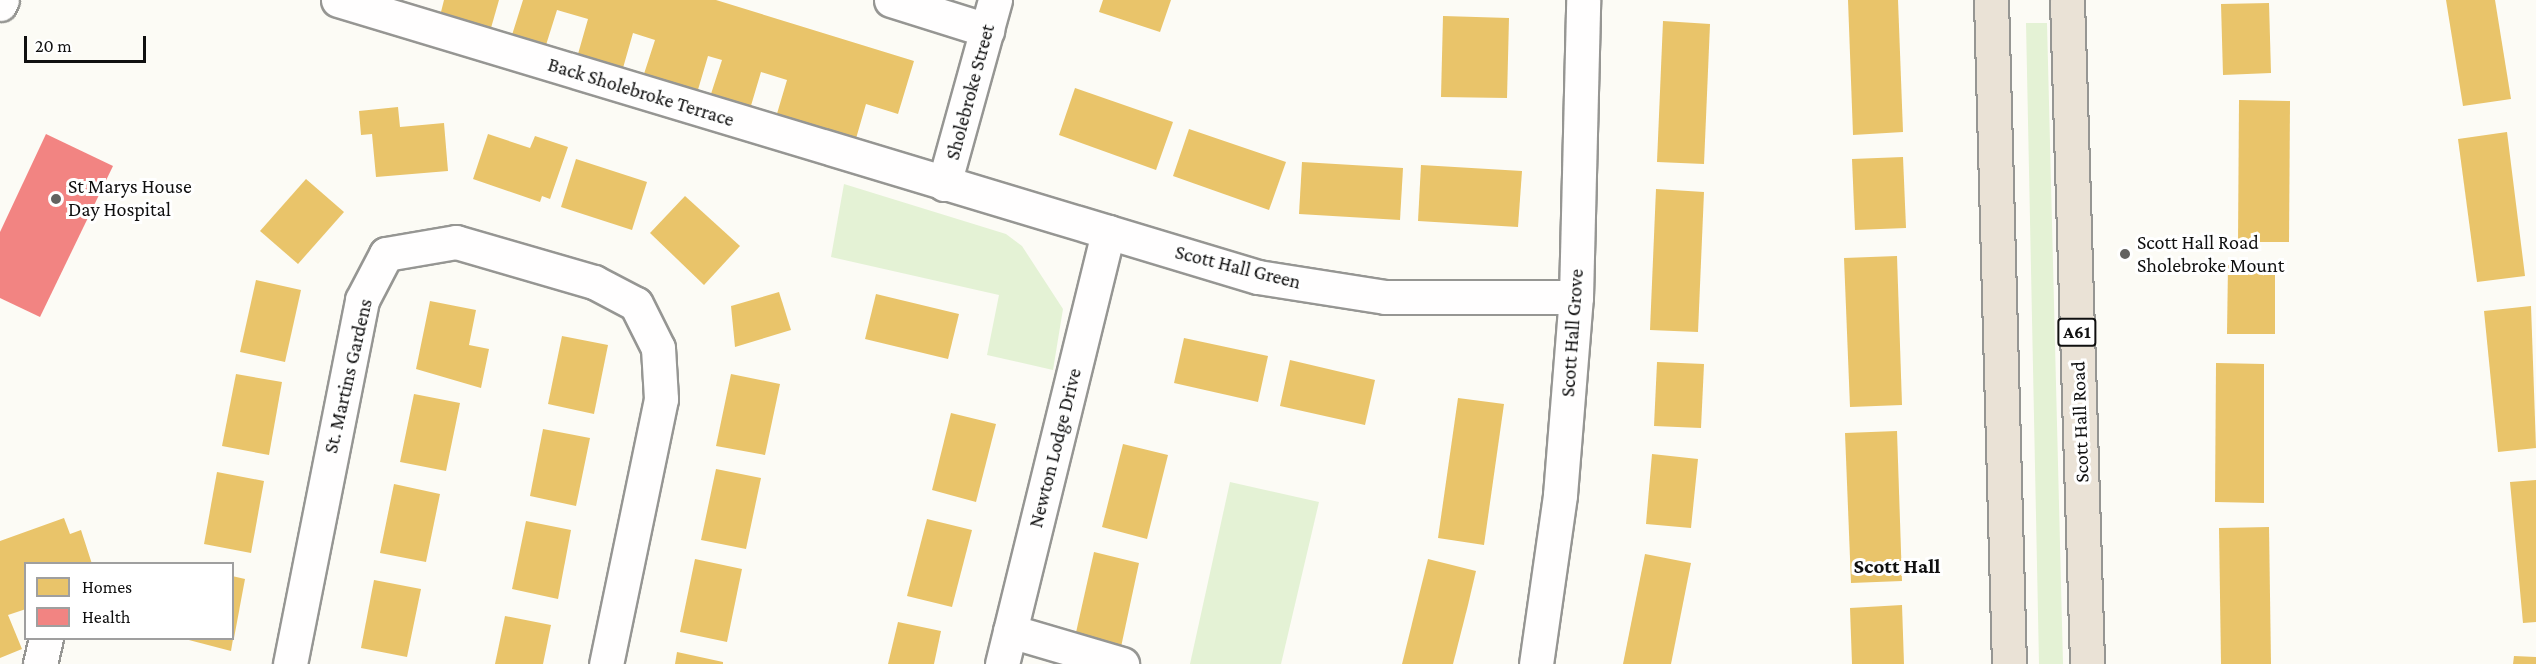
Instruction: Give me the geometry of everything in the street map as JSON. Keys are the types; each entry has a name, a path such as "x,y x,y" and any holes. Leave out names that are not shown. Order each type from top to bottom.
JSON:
{"highway":[{"path":"1991,0 2009,664"},
{"name":"Scott Hall Road","path":"2067,0 2087,664"}],"street":[{"name":"Back Sholebroke Terrace","path":"338,0 944,184"},
{"path":"891,0 991,15"},
{"name":"Scott Hall Grove","path":"1536,664 1560,495 1576,297 1584,0"},
{"name":"Sholebroke Street","path":"944,184 991,15"},
{"name":"Scott Hall Green","path":"944,184 1258,277 1384,297 1576,297"},
{"name":"Newton Lodge Drive","path":"1002,664 1108,232"},
{"name":"St. Martins Gardens","path":"290,664 362,300 386,254 456,242 615,293 636,304 658,348 661,399 606,664"},
{"path":"1010,631 1122,664"},
{"path":"40,664 46,640"}],"green space":[{"path":"2026,23 2047,23 2063,664 2039,664"},
{"path":"844,184 1006,234 1022,246 1063,309 1053,370 987,355 999,295 831,257"},
{"path":"1230,482 1319,502 1281,664 1190,664"}],"building: Homes":[{"path":"444,0 499,0 491,28 441,12"},
{"path":"523,0 716,0 914,61 898,114 866,104 855,142 776,117 787,80 761,72 750,109 710,97 722,60 708,56 697,93 643,77 655,40 633,33 623,68 578,54 588,19 557,10 546,45 512,35"},
{"path":"1103,0 1171,0 1160,32 1099,12"},
{"path":"1848,0 1898,0 1903,132 1853,135"},
{"path":"2446,0 2495,0 2511,99 2463,106"},
{"path":"2269,3 2271,73 2223,75 2221,4"},
{"path":"1443,16 1509,18 1507,98 1441,97"},
{"path":"1663,21 1710,24 1704,164 1657,162"},
{"path":"1075,88 1173,122 1156,170 1059,135"},
{"path":"2239,100 2290,101 2289,242 2238,242"},
{"path":"398,107 400,127 444,123 448,171 376,177 372,134 361,135 359,111"},
{"path":"1189,129 1286,162 1269,210 1173,176"},
{"path":"2507,132 2525,276 2477,282 2458,139"},
{"path":"488,134 530,148 535,136 568,147 550,199 542,196 540,202 473,179"},
{"path":"1903,157 1906,228 1855,230 1852,159"},
{"path":"576,159 647,182 632,230 561,207"},
{"path":"1302,162 1403,168 1400,220 1299,214"},
{"path":"1421,165 1522,171 1518,227 1418,221"},
{"path":"306,179 344,212 298,264 260,231"},
{"path":"1656,189 1704,192 1698,332 1650,330"},
{"path":"685,196 740,246 704,285 650,233"},
{"path":"1897,256 1902,405 1850,407 1844,258"},
{"path":"2228,265 2275,266 2275,334 2227,334"},
{"path":"256,280 301,290 285,362 240,352"},
{"path":"779,292 791,330 735,347 731,306"},
{"path":"876,294 959,314 948,359 865,339"},
{"path":"430,301 476,310 469,345 489,349 481,388 416,369"},
{"path":"2531,306 2536,448 2498,452 2484,311"},
{"path":"562,336 608,345 594,414 548,404"},
{"path":"1184,338 1268,356 1258,402 1174,383"},
{"path":"1290,360 1375,380 1365,425 1280,406"},
{"path":"1657,362 1704,364 1701,428 1654,426"},
{"path":"2216,363 2264,364 2264,503 2215,502"},
{"path":"236,374 282,382 269,455 222,446"},
{"path":"731,374 780,384 765,455 716,446"},
{"path":"414,394 460,403 446,471 400,462"},
{"path":"1458,398 1504,404 1484,545 1438,538"},
{"path":"951,413 996,424 976,502 932,490"},
{"path":"543,429 590,438 576,506 530,496"},
{"path":"1897,431 1902,581 1851,583 1845,433"},
{"path":"1123,444 1168,455 1147,539 1102,527"},
{"path":"1652,454 1698,459 1691,528 1646,524"},
{"path":"716,469 761,478 746,549 701,540"},
{"path":"217,472 264,481 251,553 204,544"},
{"path":"2536,480 2536,622 2523,623 2510,482"},
{"path":"394,484 440,494 426,562 380,553"},
{"path":"64,518 70,534 81,530 91,562 24,562 24,610 8,615 22,649 0,658 0,541"},
{"path":"927,519 972,530 952,607 907,596"},
{"path":"526,521 571,530 558,599 512,589"},
{"path":"2269,527 2271,664 2221,664 2219,528"},
{"path":"1094,552 1139,563 1121,647 1075,637"},
{"path":"1645,554 1691,563 1671,664 1623,664"},
{"path":"695,559 742,569 727,642 680,632"},
{"path":"1428,559 1476,571 1468,605 1453,664 1402,664"},
{"path":"234,576 245,579 234,638"},
{"path":"374,580 421,589 407,657 361,648"},
{"path":"1902,605 1904,664 1852,664 1850,608"},
{"path":"505,616 551,625 543,664 495,664"},
{"path":"898,622 941,631 934,664 888,664"},
{"path":"189,640 233,640 231,651"},
{"path":"677,652 723,662 723,664 675,664"},
{"path":"2514,656 2536,657 2536,664 2513,664"}],"building: Health":[{"name":"St Marys House Day Hospital","path":"46,134 113,166 40,317 0,298 0,232"}],"place":[{"name":"St Marys House Day Hospital","path":"56,199"},
{"name":"Scott Hall Road Sholebroke Mount","path":"2125,254"}],"district":[{"name":"Scott Hall","path":"1897,566"}]}
